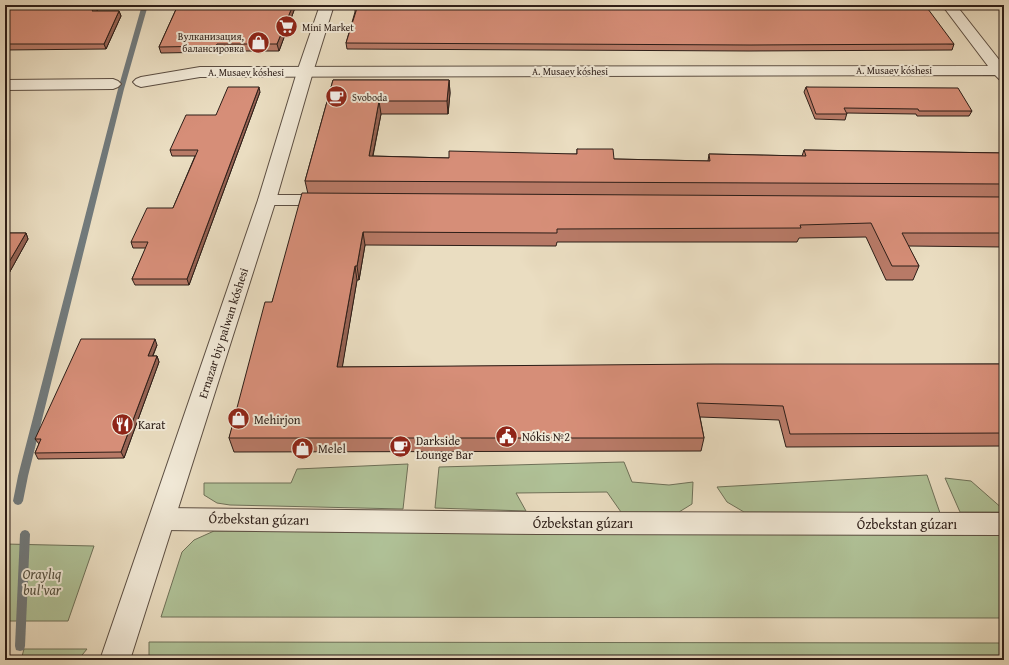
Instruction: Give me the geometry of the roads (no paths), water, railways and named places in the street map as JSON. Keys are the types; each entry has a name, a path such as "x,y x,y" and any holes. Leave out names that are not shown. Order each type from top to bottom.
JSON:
{"street":[{"name":"Ernazar biy palwan kóshesi","path":"116,660 267,200 304,72 327,5"},
{"path":"949,5 1002,73"},
{"name":"A. Musaev kóshesi","path":"142,82 200,72 1002,73"},
{"path":"5,85 114,84"},
{"path":"267,200 348,200"},
{"name":"Ózbekstan gúzarı","path":"163,518 539,523 1004,524"}],"waterway":[{"path":"18,501 23,476 121,89 145,5"},
{"path":"20,646 25,534"}],"place":[{"name":"Mini Market","path":"287,27"},
{"name":"Вулканизация, балансировка","path":"259,42"},
{"name":"Svoboda","path":"337,97"},
{"name":"Mehirjon","path":"238,419"},
{"name":"Karat","path":"123,424"},
{"name":"Nókis №2","path":"507,436"},
{"name":"Darkside Lounge Bar","path":"401,447"},
{"name":"Melel","path":"303,448"}],"park label":[{"name":"Oraylıq bul'var","path":"42,582"}]}
